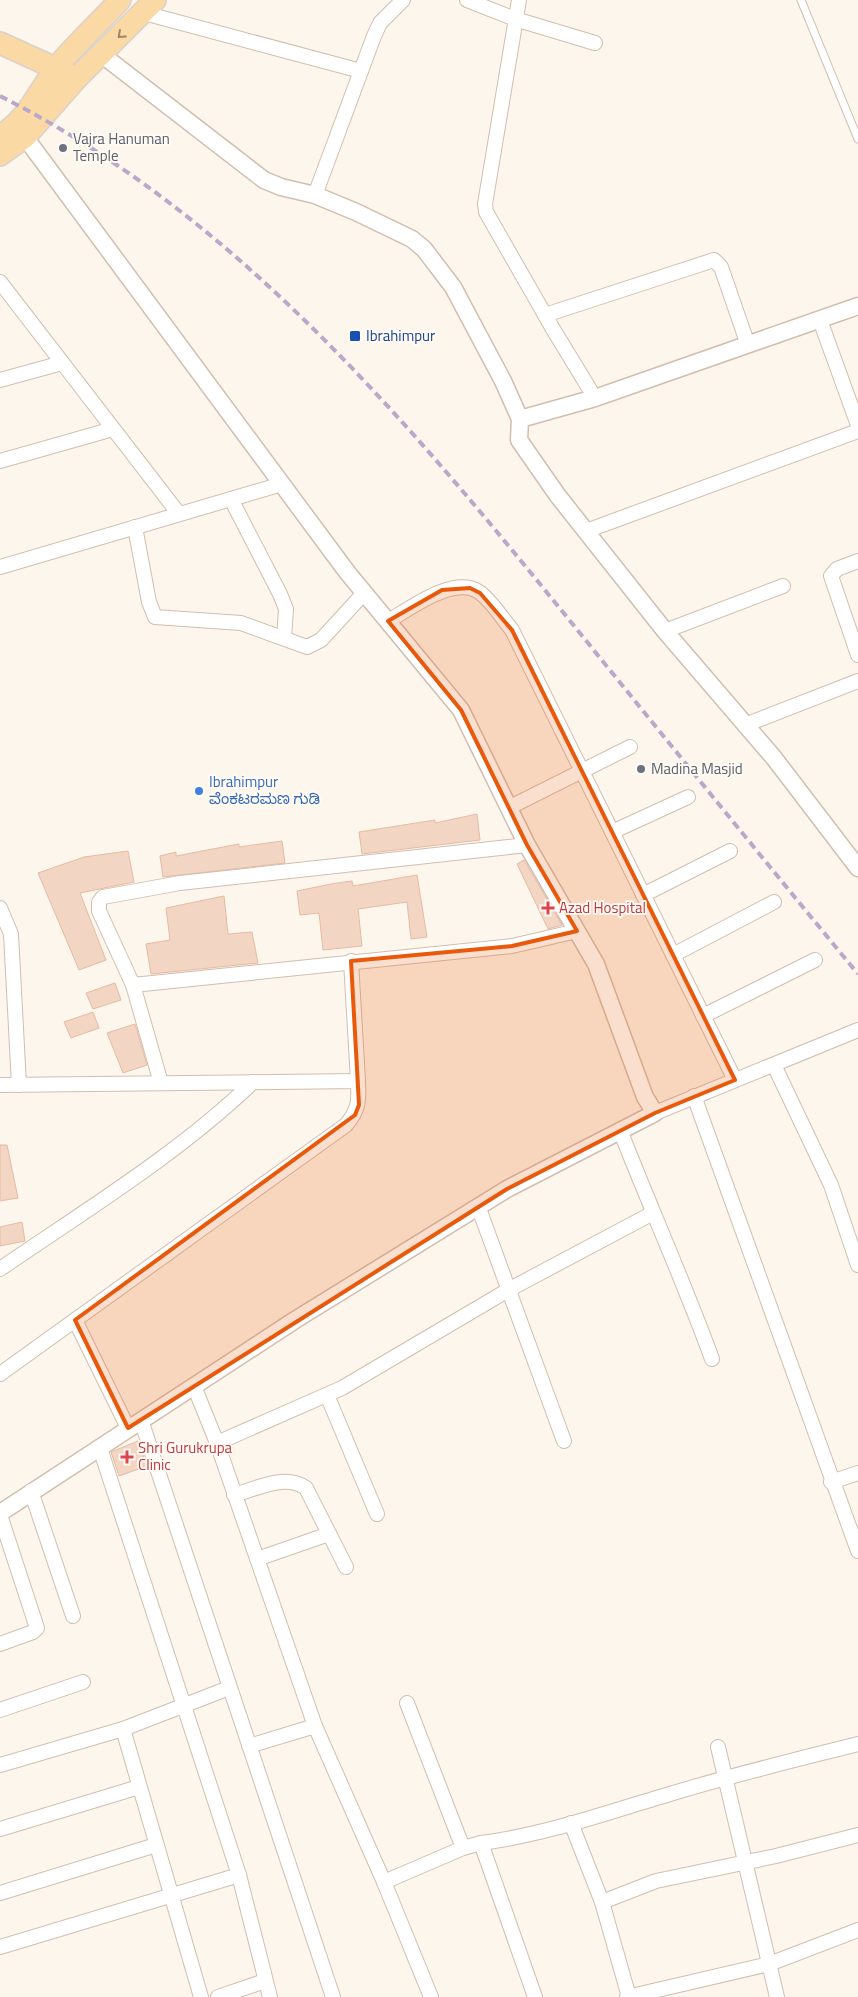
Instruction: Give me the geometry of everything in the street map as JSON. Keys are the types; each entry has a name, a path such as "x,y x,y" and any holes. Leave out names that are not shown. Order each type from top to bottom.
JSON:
{"main road":[{"path":"0,155 56,68 120,0"},
{"path":"14,133 76,79 149,6"},
{"path":"0,43 76,79"}],"street":[{"path":"315,195 380,23 403,0"},
{"path":"467,0 515,19 594,43"},
{"path":"519,0 485,204 489,218 596,398"},
{"path":"149,6 361,71"},
{"path":"101,54 264,180 281,187 315,195 412,239 424,249 453,287 503,382 520,419 519,440 558,496 665,631 745,725 858,868"},
{"path":"14,133 364,593 461,710 527,845 596,964 645,1097 655,1113"},
{"path":"545,315 714,260 721,267 748,345"},
{"path":"0,282 7,301 62,363 179,514"},
{"path":"520,419 596,398 858,306"},
{"path":"820,320 858,425"},
{"path":"0,380 62,363"},
{"path":"0,461 113,429"},
{"path":"586,531 858,431"},
{"path":"0,566 282,484"},
{"path":"231,499 286,609 287,623 284,638"},
{"path":"135,527 149,602 154,617 241,623 307,647 317,644 364,593"},
{"path":"858,561 837,569 831,576 858,655"},
{"path":"665,631 783,586"},
{"path":"388,621 442,590 470,588 480,593 512,630 735,1080"},
{"path":"745,725 858,681"},
{"path":"510,807 630,747"},
{"path":"612,832 688,797"},
{"path":"161,1083 133,985 99,911 99,902 103,896 180,883 527,845"},
{"path":"643,895 730,851"},
{"path":"673,955 774,902"},
{"path":"0,908 11,934 7,981 19,1085"},
{"path":"133,985 351,961 512,946 578,931"},
{"path":"703,1016 814,960"},
{"path":"0,1374 346,1125 355,1115 359,1105 351,961"},
{"path":"0,1644 33,1632 37,1628 0,1514 31,1491 507,1189 655,1113 858,1030"},
{"path":"774,1065 831,1185 858,1265"},
{"path":"0,1085 358,1081"},
{"path":"0,1268 154,1162 226,1108 253,1082"},
{"path":"694,1096 831,1482 858,1551"},
{"path":"620,1130 684,1284 712,1359"},
{"path":"478,1206 510,1289 564,1441"},
{"path":"217,1443 327,1395 510,1289 653,1213"},
{"path":"74,1320 135,1424 229,1688 333,1997"},
{"path":"194,1386 217,1443 315,1726 384,1882 431,1997"},
{"path":"327,1395 377,1514"},
{"path":"100,1448 239,1875 270,1997"},
{"path":"831,1482 858,1473"},
{"path":"234,1495 285,1480 295,1482 306,1488 346,1567"},
{"path":"31,1491 73,1616"},
{"path":"257,1559 329,1534"},
{"path":"0,1710 83,1682"},
{"path":"0,1765 122,1729 229,1688"},
{"path":"407,1703 463,1848"},
{"path":"248,1746 315,1726"},
{"path":"122,1729 200,1997"},
{"path":"384,1882 463,1848 571,1823 725,1777 858,1744"},
{"path":"718,1747 777,1997"},
{"path":"0,1829 139,1787"},
{"path":"571,1823 602,1902 628,1997 769,1964 858,1930"},
{"path":"602,1902 656,1881 745,1863 858,1834"},
{"path":"482,1843 535,1997"},
{"path":"0,1893 156,1845"},
{"path":"0,1946 171,1897 239,1875"},
{"path":"218,1997 265,1981"}],"lane":[{"path":"801,0 858,139"}],"highlighted area":[{"path":"470,588 480,593 512,630 735,1080 655,1113 507,1189 128,1428 75,1320 355,1115 359,1105 351,961 512,946 577,931 527,845 461,710 388,621 442,590"}],"building":[{"path":"477,814 480,840 362,854 359,832 435,820 435,823"},
{"path":"282,841 285,863 163,877 160,856 176,852 176,856 239,844 239,847"},
{"path":"128,851 134,882 80,893 106,960 79,970 38,873 84,857"},
{"path":"524,860 562,925 548,929 517,864"},
{"path":"417,875 427,937 411,939 407,902 358,909 362,946 323,950 319,913 300,915 297,891 352,881 353,886"},
{"path":"224,896 228,934 252,932 258,963 151,974 146,944 170,940 166,908"},
{"path":"115,983 121,1000 93,1009 86,993"},
{"path":"93,1012 99,1028 71,1038 64,1022"},
{"path":"135,1024 147,1065 123,1073 107,1033"},
{"path":"0,1145 7,1145 18,1198 0,1201"},
{"path":"22,1222 25,1241 0,1246 0,1227"},
{"path":"138,1441 147,1466 119,1476 111,1452"}],"railway":[{"path":"0,96 86,145 167,201 243,263 315,330 383,401 449,475 858,974"}],"place":[{"name":"Vajra Hanuman Temple","path":"63,148"},
{"name":"Ibrahimpur","path":"355,336"},
{"name":"Madina Masjid","path":"641,769"},
{"name":"Ibrahimpur ವೆಂಕಟರಮಣ ಗುಡಿ","path":"199,791"},
{"name":"Azad Hospital","path":"548,908"},
{"name":"Shri Gurukrupa Clinic","path":"127,1457"}]}
